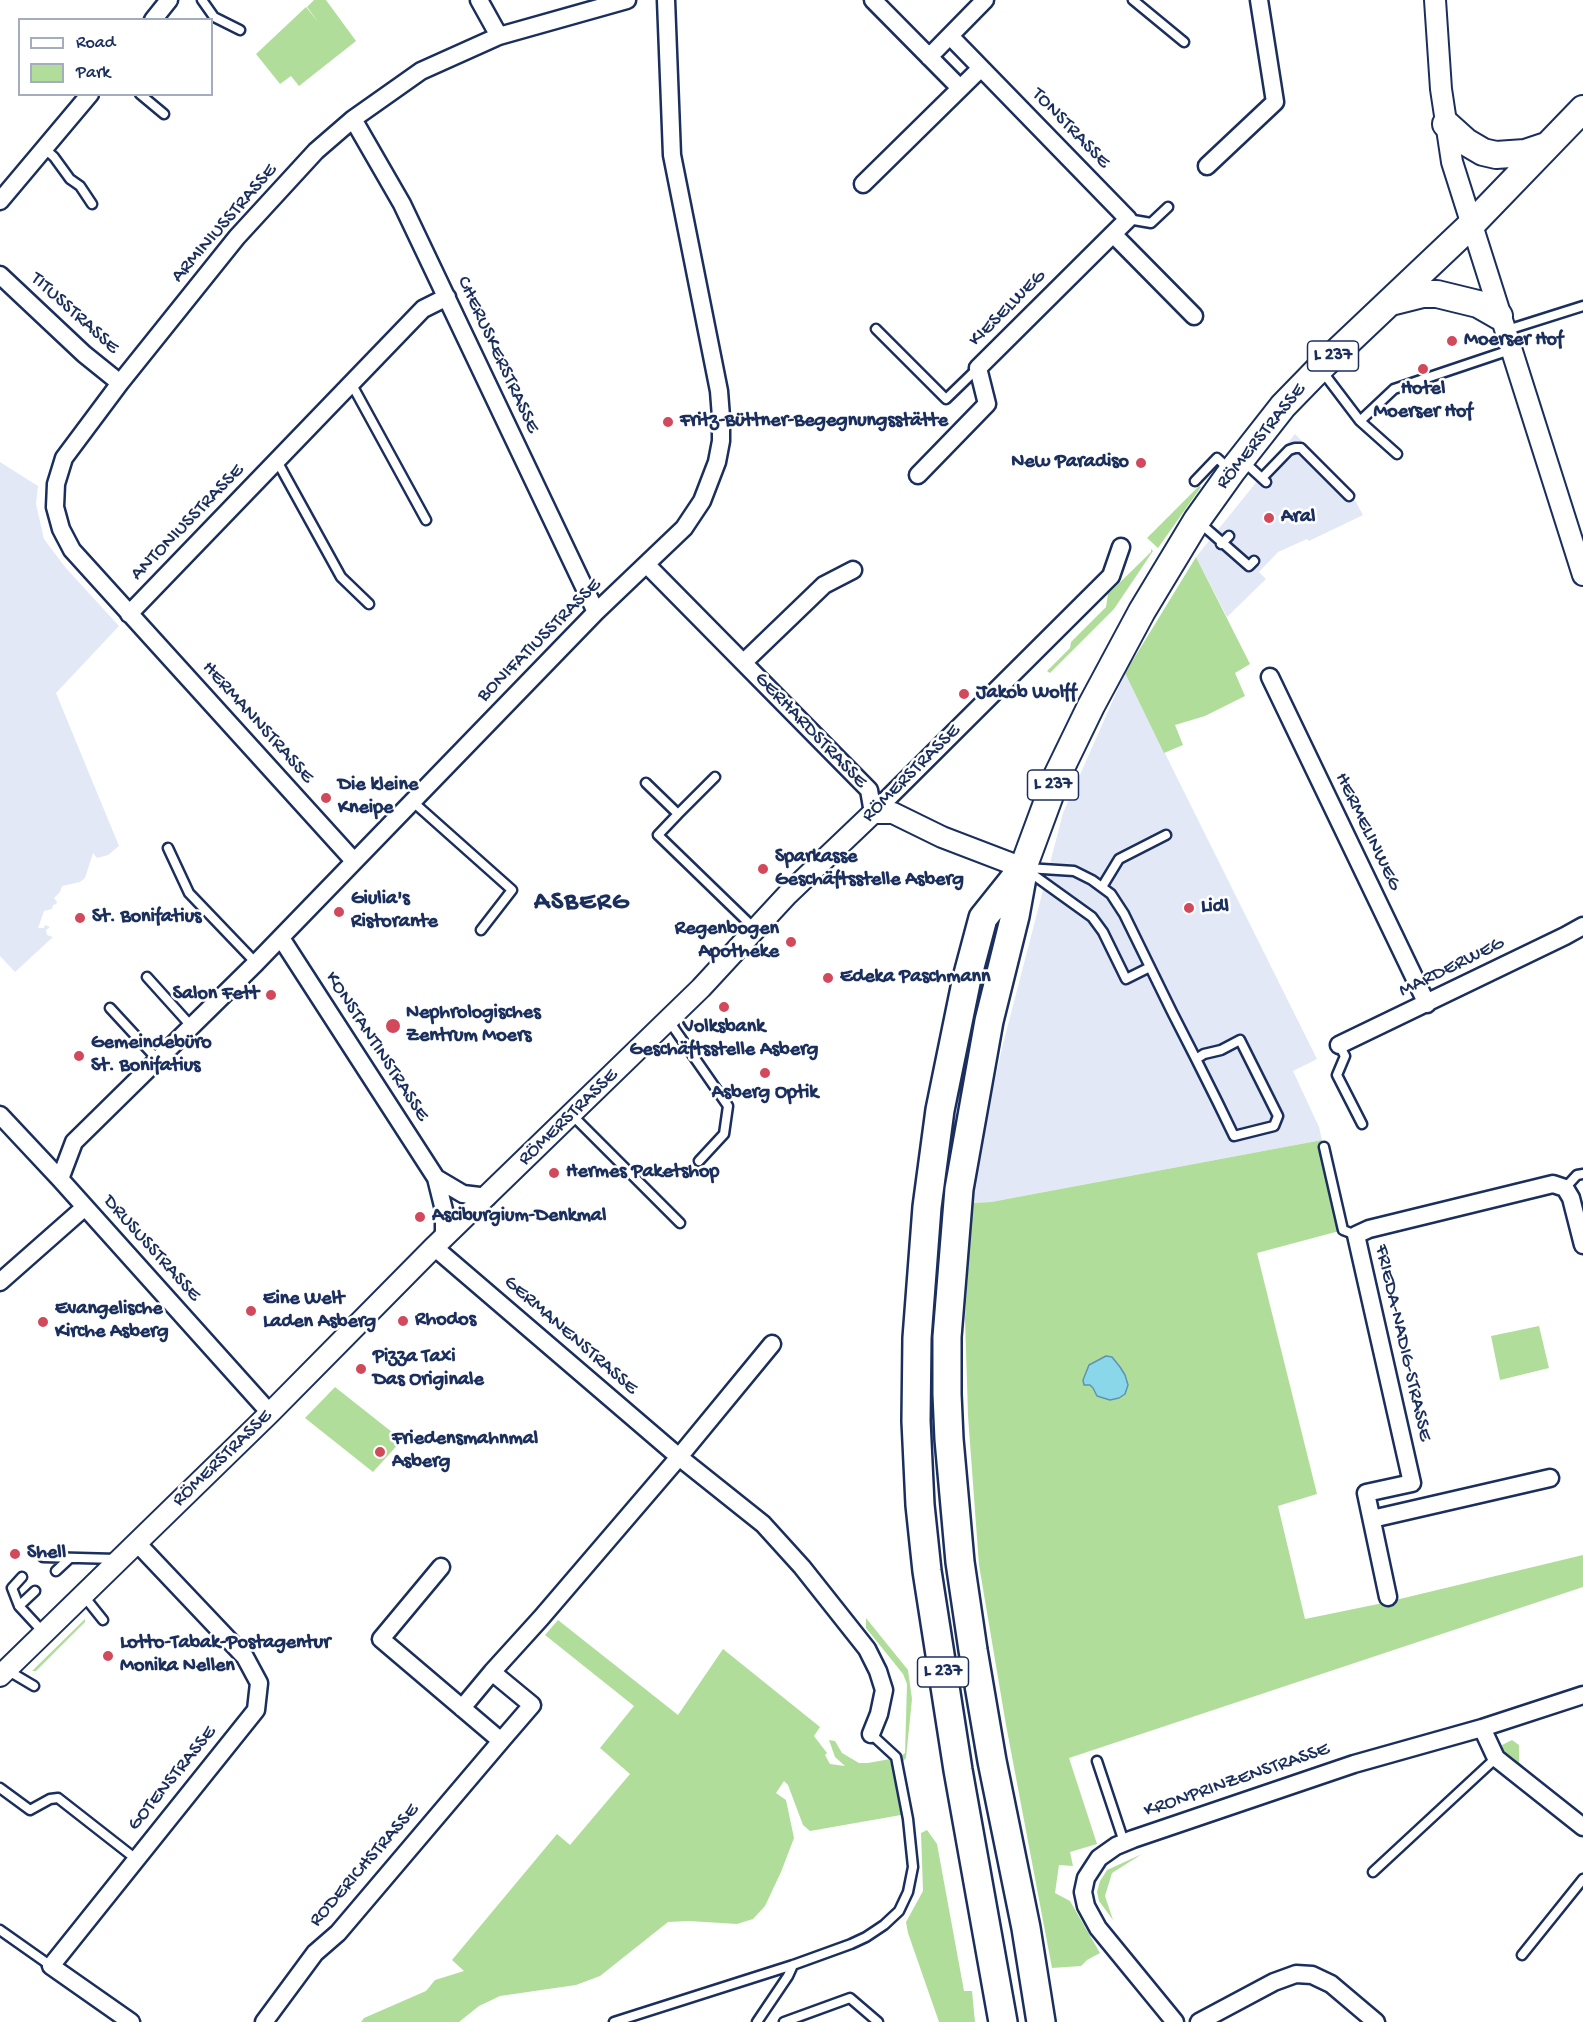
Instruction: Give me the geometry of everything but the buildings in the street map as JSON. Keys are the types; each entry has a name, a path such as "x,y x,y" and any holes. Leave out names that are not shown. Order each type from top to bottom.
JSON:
{"highway":[{"name":"L 237","path":"1001,2016 958,1770 927,1571 918,1463 917,1338 923,1233 940,1110 967,978 983,918 1023,868"},
{"name":"L 237","path":"1023,868 1015,916 989,1021 959,1189 947,1337 947,1394 955,1506 966,1606 992,1761 1026,1928 1041,2022"}],"main road":[{"name":"RÖMERSTRASSE","path":"1023,868 1057,776 1091,706 1142,611 1197,520 1236,465 1283,406 1320,368 1471,225 1583,110"},
{"path":"1446,124 1466,142 1483,152 1496,155 1525,153 1546,146"},
{"path":"1391,302 1422,294 1437,294 1478,304 1502,323"}],"street":[{"path":"155,18 169,0"},
{"path":"479,0 499,36"},
{"name":"ARMINIUSSTRASSE","path":"129,614 72,550 61,529 55,507 56,484 64,458 120,383 237,237 316,151 353,119 421,71 499,36 627,0"},
{"name":"BONIFATIUSSTRASSE","path":"60,1179 74,1142 281,938 596,612 684,528 702,501 715,471 721,441 719,391 672,155 666,0"},
{"path":"873,0 960,88"},
{"path":"929,57 985,0"},
{"path":"1207,166 1275,102 1259,0"},
{"path":"1435,0 1441,89 1452,162 1583,575"},
{"name":"TONSTRASSE","path":"950,36 1128,219"},
{"path":"863,184 981,68"},
{"path":"0,201 88,96"},
{"name":"CHERUSKERSTRASSE","path":"353,119 402,204 596,612"},
{"name":"KIESELWEG","path":"918,475 987,404 978,368 1128,219"},
{"path":"1113,234 1194,316"},
{"name":"TITUSSTRASSE","path":"0,275 84,354 120,383"},
{"name":"ANTONIUSSTRASSE","path":"129,614 423,309 447,297"},
{"name":"RÖMERSTRASSE","path":"4,1673 270,1413 439,1243 669,1020 788,895 1111,576 1122,547"},
{"name":"GERHARDSTRASSE","path":"647,565 869,790 873,813 893,813 942,837 1023,868"},
{"path":"744,662 824,585 853,570"},
{"name":"HERMANNSTRASSE","path":"129,614 354,861"},
{"name":"HERMELINWEG","path":"1270,678 1427,1004"},
{"name":"MARDERWEG","path":"1339,1045 1583,926"},
{"name":"KONSTANTINSTRASSE","path":"281,938 436,1178 444,1210 439,1243"},
{"name":"DRUSUSSTRASSE","path":"0,1115 270,1413"},
{"name":"KONSTANTINSTRASSE","path":"436,1178 463,1194 488,1197"},
{"name":"FRIEDA-NADIG-STRASSE","path":"1418,1508 1356,1235 1369,1229 1553,1184 1565,1188"},
{"path":"1565,1188 1571,1198 1583,1245"},
{"path":"0,1282 85,1207"},
{"name":"GERMANENSTRASSE","path":"439,1243 679,1457 763,1524 802,1567 867,1649 878,1671 884,1690 871,1734"},
{"path":"462,1708 679,1457 772,1344"},
{"path":"1372,1519 1550,1478"},
{"path":"1388,1597 1366,1493 1412,1483"},
{"name":"GOTENSTRASSE","path":"51,1966 256,1710 258,1683 246,1657 137,1543"},
{"path":"441,1567 381,1639 501,1741"},
{"name":"RODERICHSTRASSE","path":"264,2022 315,1953 338,1933 532,1705 492,1672"},
{"name":"KRONPRINZENSTRASSE","path":"1175,2022 1098,1928 1086,1906 1083,1892 1086,1878 1092,1866 1107,1852 1124,1842 1354,1764 1482,1728 1583,1695"},
{"path":"1482,1728 1496,1758 1583,1827"},
{"path":"51,1966 131,2022"},
{"path":"1199,2022 1274,1982 1296,1974 1312,1975 1331,1984 1376,2022"}],"lane":[{"path":"202,0 214,17 240,30"},
{"path":"1132,0 1184,42"},
{"path":"142,96 164,114"},
{"path":"45,148 70,179 80,186 92,204"},
{"path":"1128,219 1151,223 1168,207"},
{"path":"1502,323 1583,306"},
{"path":"876,329 946,399 978,368"},
{"path":"1360,421 1394,389 1510,350"},
{"path":"1320,368 1360,421 1397,454"},
{"path":"350,383 426,520"},
{"path":"1195,481 1217,458 1264,480 1289,450 1300,448 1349,496"},
{"path":"277,461 341,577 369,604"},
{"path":"1197,520 1221,544 1249,566 1254,561"},
{"path":"1221,544 1229,536"},
{"path":"715,777 658,835 756,930"},
{"path":"646,783 678,814"},
{"path":"412,801 512,890 481,930"},
{"path":"1102,887 1119,859 1166,835"},
{"path":"168,848 189,893 256,963"},
{"path":"1023,868 1074,872 1102,887 1118,902 1234,1136 1274,1126 1278,1116 1240,1040 1196,1059"},
{"path":"1023,868 1092,917 1103,932 1126,979 1150,967"},
{"path":"147,977 192,1027"},
{"path":"110,1008 158,1060"},
{"path":"669,1020 728,1106 724,1134 699,1161"},
{"path":"1339,1045 1345,1056 1337,1075 1362,1124"},
{"path":"572,1115 680,1223"},
{"path":"1324,1147 1343,1230 1356,1235"},
{"path":"1565,1188 1577,1175 1583,1174"},
{"path":"43,1557 119,1560"},
{"path":"56,1571 70,1558"},
{"path":"22,1577 12,1588 19,1606 44,1633"},
{"path":"19,1606 35,1591"},
{"path":"83,1595 103,1620"},
{"path":"4,1673 34,1686"},
{"path":"614,2022 793,1965 866,1937 884,1925 898,1911 908,1892 913,1868 911,1845 896,1757 871,1734"},
{"path":"1373,1872 1496,1758"},
{"path":"1097,1761 1124,1842"},
{"path":"0,1788 30,1810 50,1799 58,1798 136,1859"},
{"path":"1522,1955 1583,1879"},
{"path":"0,1930 51,1966"},
{"path":"757,2022 793,1965"},
{"path":"784,2022 850,1998 878,2022"}],"shaded area":[{"path":"1295,434 1349,489 1363,515 1309,541 1307,539 1278,552 1259,572 1266,579 1227,617 1196,557"},
{"path":"0,462 38,486 36,504 44,539 65,567 119,626 56,693 119,846 108,855 97,858 93,853 85,878 80,882 62,886 54,898 56,904 52,909 44,911 38,928 44,928 45,925 50,927 46,930 47,935 53,937 15,972 0,956"},
{"path":"1125,673 1317,1059 1293,1071 1319,1127 1322,1140 991,1202 972,1203 980,1148 1002,1048 1063,813"}],"green space":[{"path":"314,0 326,0 356,41 299,86 291,76 280,84 256,54 306,7 319,23 307,7"},
{"path":"1199,486 1201,487 1158,548 1147,538"},
{"path":"1151,549 1153,551 1114,609 1050,673 1047,671 1070,648 1071,642 1106,607 1108,594 1151,552"},
{"path":"1196,557 1250,664 1235,673 1245,696 1205,716 1175,725 1183,745 1164,753 1125,673"},
{"path":"1322,1140 1343,1230 1257,1253 1317,1494 1278,1506 1305,1619 1383,1603 1583,1555 1583,1587 1069,1758 1097,1844 1070,1852 1073,1866 1059,1865 1055,1893 1070,1901 1100,1953 1081,1966 1052,1968 1006,1725 979,1565 968,1416 965,1318 972,1203 991,1202"},
{"path":"1539,1326 1549,1368 1500,1380 1491,1336"},
{"path":"335,1387 402,1440 373,1472 305,1418"},
{"path":"866,1618 908,1670 912,1699 906,1758 901,1763 901,1756 905,1753 907,1684 903,1674 866,1628"},
{"path":"85,1619 85,1622 36,1671 32,1671"},
{"path":"558,1620 678,1715 723,1649 820,1727 814,1736 827,1753 825,1755 830,1764 845,1766 835,1757 829,1740 835,1741 842,1753 859,1763 890,1759 901,1815 810,1831 803,1825 788,1785 784,1781 776,1793 786,1800 794,1838 765,1906 753,1919 737,1924 668,1922 600,1976 576,1985 500,1996 479,2006 459,2022 361,2022 364,2018 426,1991 435,1980 464,1971 452,1960 557,1834 570,1845 630,1774 600,1748 634,1706 545,1635"},
{"path":"1512,1740 1519,1745 1519,1762 1529,1772 1520,1771 1504,1753 1502,1745"},
{"path":"927,1830 937,1844 964,1991 972,1991 975,2022 939,2022 908,1933 906,1922 923,1891 921,1833"},
{"path":"1142,1854 1112,1873 1105,1896 1113,1920 1099,1901 1097,1892 1100,1881 1107,1870"}],"water":[{"path":"1106,1356 1112,1357 1120,1367 1128,1385 1125,1394 1110,1400 1097,1396 1090,1385 1084,1385 1083,1380 1089,1365"}],"place":[{"name":"Moerser Hof","path":"1452,341"},
{"name":"Hotel Moerser Hof","path":"1423,369"},
{"name":"Fritz-Büttner-Begegnungsstätte","path":"668,422"},
{"name":"New Paradiso","path":"1141,463"},
{"name":"Aral","path":"1269,518"},
{"name":"Jakob Wolff","path":"964,694"},
{"name":"Die kleine Kneipe","path":"326,798"},
{"name":"Sparkasse Geschäftsstelle Asberg","path":"763,869"},
{"name":"Lidl","path":"1189,908"},
{"name":"Giulia's Ristorante","path":"339,912"},
{"name":"St. Bonifatius","path":"80,918"},
{"name":"Regenbogen Apotheke","path":"791,942"},
{"name":"Edeka Paschmann","path":"828,978"},
{"name":"Salon Fett","path":"271,995"},
{"name":"Volksbank Geschäftsstelle Asberg","path":"724,1007"},
{"name":"Nephrologisches Zentrum Moers","path":"393,1026"},
{"name":"Gemeindebüro St. Bonifatius","path":"79,1056"},
{"name":"Asberg Optik","path":"765,1073"},
{"name":"Hermes Paketshop","path":"554,1173"},
{"name":"Asciburgium-Denkmal","path":"420,1217"},
{"name":"Eine Welt Laden Asberg","path":"251,1311"},
{"name":"Rhodos","path":"403,1321"},
{"name":"Evangelische Kirche Asberg","path":"43,1322"},
{"name":"Pizza Taxi Das Originale","path":"361,1369"},
{"name":"Friedensmahnmal Asberg","path":"380,1452"},
{"name":"Shell","path":"15,1554"},
{"name":"Lotto-Tabak-Postagentur Monika Nellen","path":"108,1656"}],"district":[{"name":"ASBERG","path":"582,904"}]}
